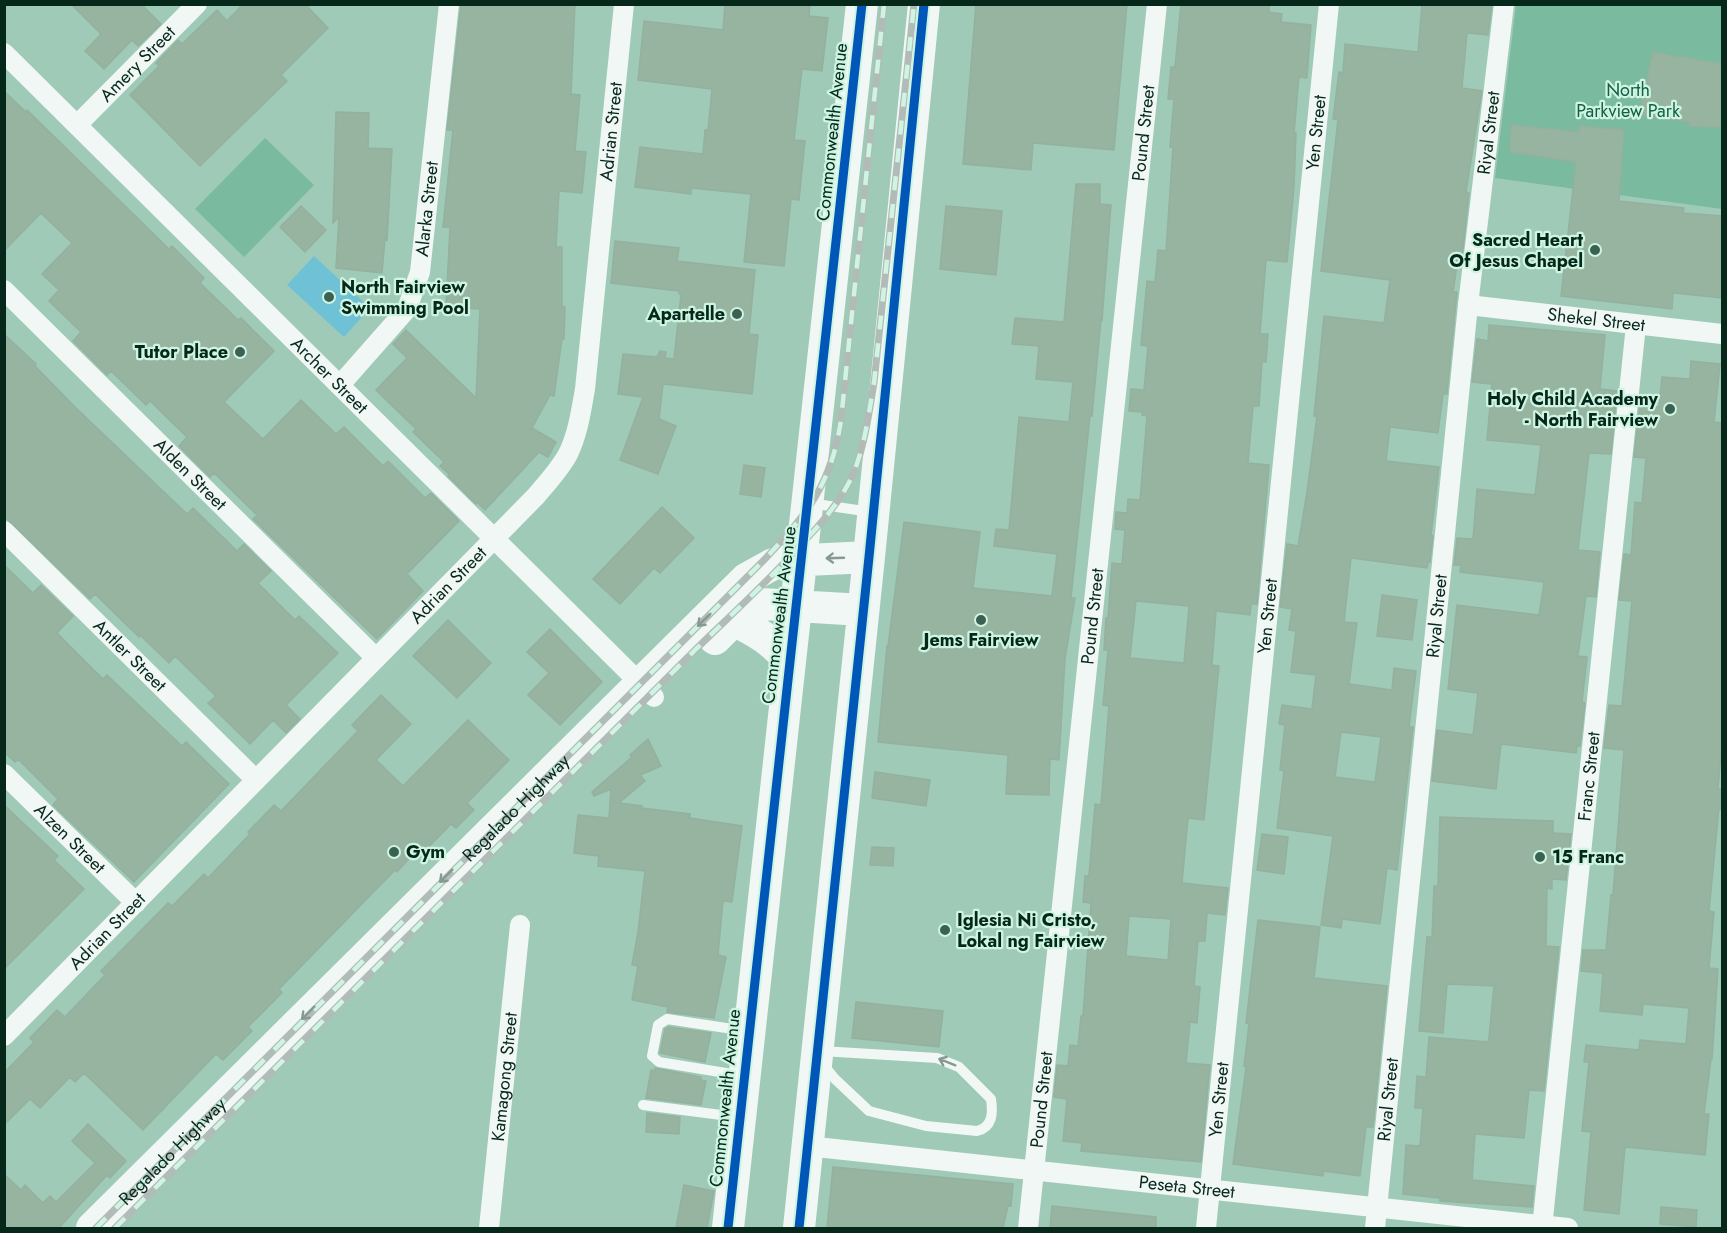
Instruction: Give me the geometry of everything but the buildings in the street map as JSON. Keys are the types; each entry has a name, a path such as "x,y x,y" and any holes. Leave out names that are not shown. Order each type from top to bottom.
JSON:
{"main road":[{"name":"Commonwealth Avenue","path":"728,1228 862,4"},
{"path":"799,1228 924,4"},
{"path":"746,579 809,503"},
{"name":"Regalado Highway","path":"123,1228 647,690 746,579 773,564 801,560 869,557"},
{"name":"Regalado Highway","path":"92,1228 647,690 742,612 761,604 863,610"},
{"path":"733,620 774,643 790,661"}],"street":[{"name":"Amery Street","path":"77,125 197,4"},
{"name":"Alarka Street","path":"340,385 407,309 420,272 448,4"},
{"name":"Adrian Street","path":"8,1026 136,903 494,538 552,476 568,454 578,425 585,389 624,4"},
{"name":"Pound Street","path":"1028,1228 1157,4"},
{"name":"Yen Street","path":"1206,1228 1329,4"},
{"name":"Riyal Street","path":"1375,1228 1468,306 1504,4"},
{"name":"Archer Street","path":"4,53 647,690"},
{"name":"Alden Street","path":"4,290 376,658"},
{"name":"Shekel Street","path":"1468,306 1722,334"},
{"name":"Franc Street","path":"1542,1227 1636,325"},
{"name":"Antler Street","path":"4,531 256,780"},
{"name":"Alzen Street","path":"4,774 136,903"},
{"name":"Kamagong Street","path":"489,1228 519,925"},
{"name":"Peseta Street","path":"807,1146 1377,1207 1542,1227 1569,1228"}],"lane":[{"path":"809,503 873,513"},
{"path":"745,1076 659,1062 652,1056 658,1025 667,1019 749,1031"},
{"path":"817,1054 937,1058 959,1067 991,1099 991,1122 985,1129 977,1131 926,1126 869,1111 835,1079 817,1054"},
{"path":"643,1105 740,1118"}],"green space":[{"name":"North Parkview Park","path":"1516,5 1722,5 1722,209 1495,178"},
{"path":"265,138 314,185 244,257 195,209"}],"water":[{"name":"North Fairview Swimming Pool","path":"314,256 370,308 344,337 287,285"}],"railway":[{"path":"96,1228 763,561 815,498 831,463 841,420 884,4"},
{"path":"115,1228 772,575 821,522 843,493 854,472 861,450 874,383 914,4"}],"cycle path":[{"path":"728,1228 862,4"},
{"path":"799,1228 924,4"}],"place":[{"name":"Sacred Heart Of Jesus Chapel","path":"1595,250"},
{"name":"North Fairview Swimming Pool","path":"329,297"},
{"name":"Apartelle","path":"737,314"},
{"name":"Tutor Place","path":"240,352"},
{"name":"Holy Child Academy - North Fairview","path":"1670,409"},
{"name":"Jems Fairview","path":"981,620"},
{"name":"Gym","path":"394,852"},
{"name":"15 Franc","path":"1540,857"},
{"name":"Iglesia Ni Cristo, Lokal ng Fairview","path":"945,930"}]}
